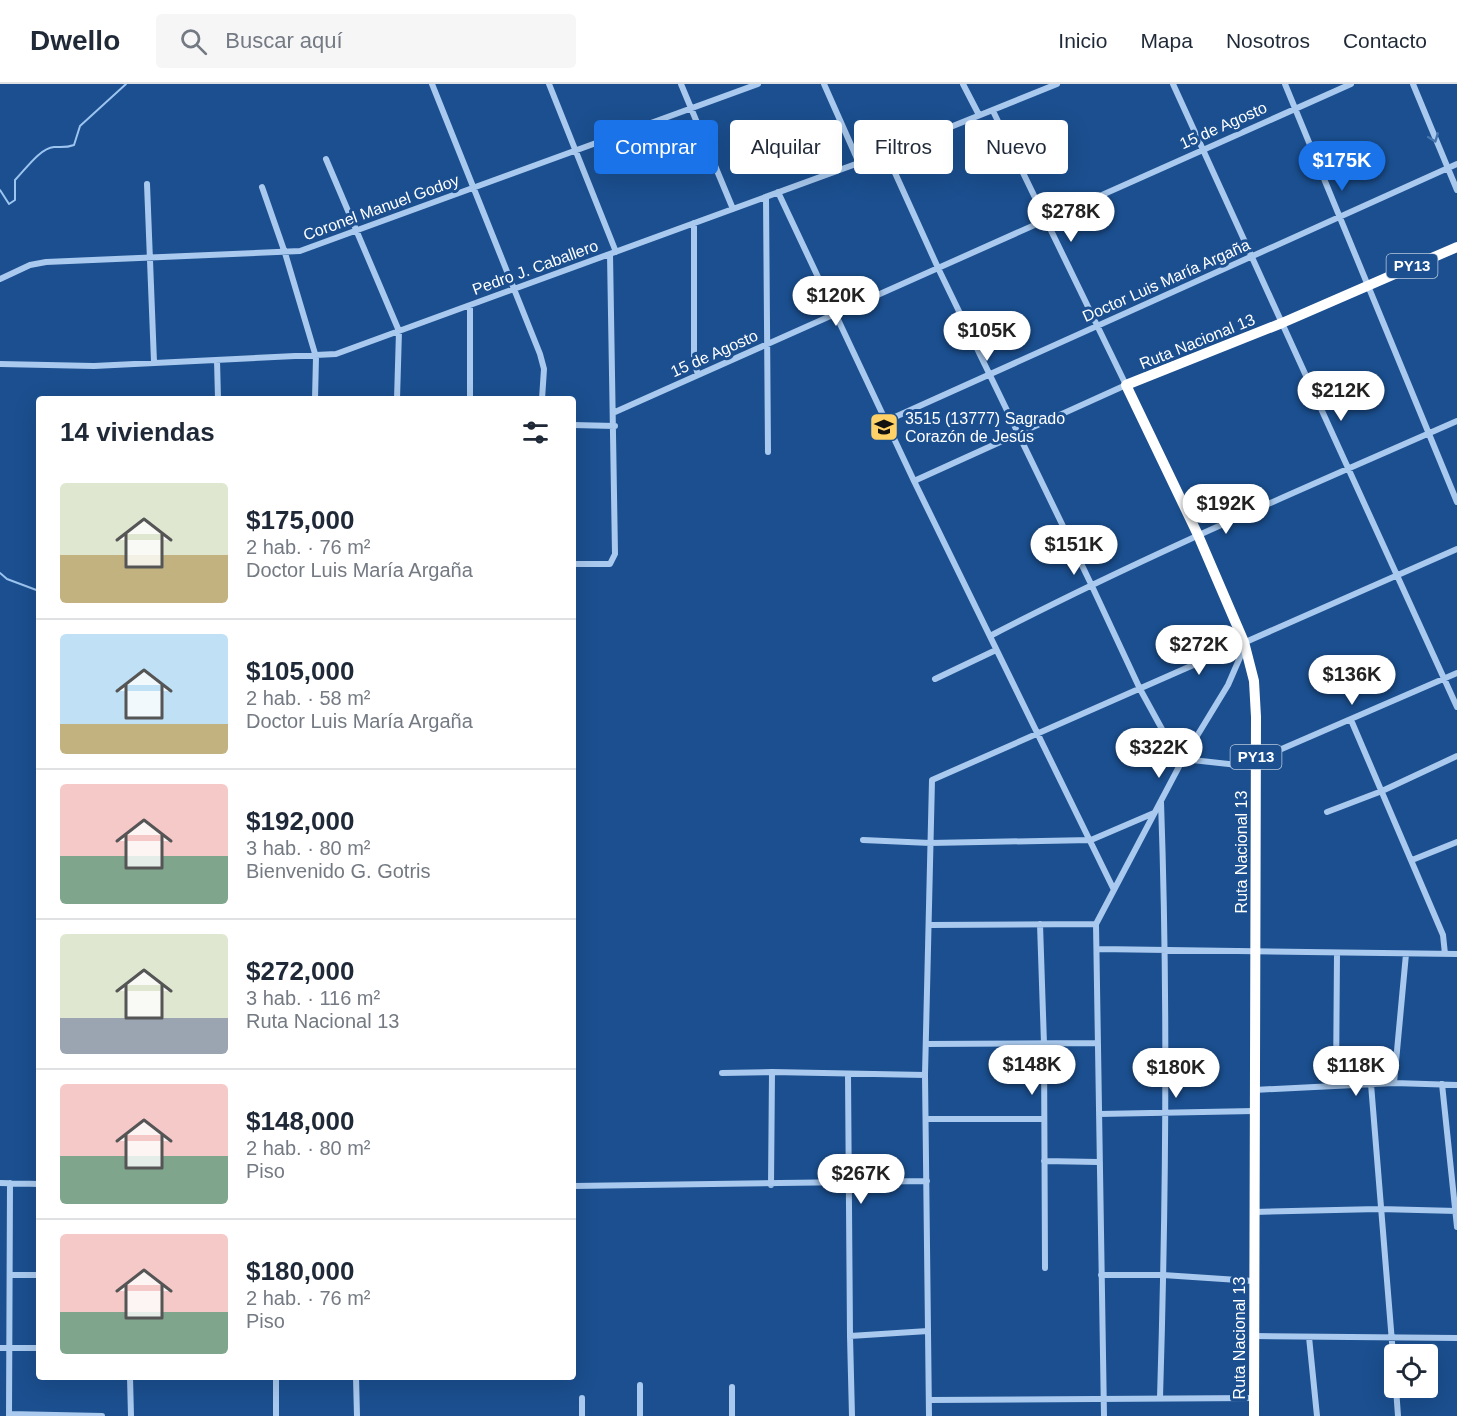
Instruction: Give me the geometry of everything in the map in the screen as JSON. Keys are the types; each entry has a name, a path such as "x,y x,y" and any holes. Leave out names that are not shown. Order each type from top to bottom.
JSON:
{"highway":[{"name":"Ruta Nacional 13","path":"1254,1416 1256,764 1254,681 1245,644 1198,535 1126,385 1282,323 1366,285 1457,248"}],"street":[{"path":"432,84 515,289 544,369 542,396"},
{"path":"549,84 613,253 615,554 610,564 576,564"},
{"path":"681,84 733,209"},
{"name":"Coronel Manuel Godoy","path":"0,279 30,264 45,262 300,251 758,84"},
{"path":"824,84 854,152"},
{"path":"963,84 979,116"},
{"name":"Pedro J. Caballero","path":"953,126 1057,84"},
{"path":"1173,84 1457,707"},
{"path":"1285,84 1457,502"},
{"name":"15 de Agosto","path":"615,412 939,270 1046,219 1351,84"},
{"path":"1413,84 1457,190"},
{"path":"914,482 1126,385 993,111"},
{"path":"326,159 399,331 397,396"},
{"name":"Doctor Luis María Argaña","path":"886,421 1457,164"},
{"name":"Pedro J. Caballero","path":"0,364 58,367 316,357 336,354 854,165"},
{"path":"896,174 939,270 1092,584 1140,689 1174,751 1183,759 1256,764 1457,673"},
{"path":"147,184 148,259 154,362"},
{"path":"262,187 285,253 316,357 315,396"},
{"path":"778,192 914,482 1114,890"},
{"path":"766,197 768,452"},
{"path":"694,223 694,361 698,375"},
{"path":"470,306 470,396"},
{"path":"217,360 218,396"},
{"path":"990,636 1092,584 1198,535 1457,421"},
{"path":"576,425 615,426"},
{"path":"929,1416 925,1075 932,780 1457,549"},
{"path":"1104,1416 1098,1162 1096,924 1183,759 1228,685 1245,644"},
{"path":"935,680 996,650"},
{"path":"1352,720 1443,935 1445,954"},
{"path":"1327,812 1382,791 1457,756"},
{"path":"1160,1398 1166,951 1161,800"},
{"path":"863,840 930,843 1090,840 1154,812"},
{"path":"1412,860 1457,842"},
{"path":"1040,924 1044,1044 1045,1268"},
{"path":"930,925 1096,924"},
{"path":"1098,950 1457,954"},
{"path":"1336,1086 1337,953"},
{"path":"1394,1083 1406,954"},
{"path":"926,1044 1097,1043"},
{"path":"722,1074 772,1072 925,1075"},
{"path":"771,1185 772,1072"},
{"path":"848,1074 852,1416"},
{"path":"1254,1090 1394,1083 1457,1085"},
{"path":"1371,1084 1379,1209 1392,1344"},
{"path":"1442,1084 1457,1227"},
{"path":"1099,1114 1254,1111"},
{"path":"926,1119 1044,1119"},
{"path":"1044,1161 1098,1162"},
{"path":"576,1186 927,1181"},
{"path":"0,1183 36,1184"},
{"path":"10,1183 9,1415 102,1416"},
{"path":"1253,1212 1379,1209 1456,1211"},
{"path":"11,1275 36,1275"},
{"path":"1101,1275 1163,1275 1253,1281"},
{"path":"850,1336 928,1331"},
{"path":"1254,1336 1457,1338"},
{"path":"1309,1336 1317,1416"},
{"path":"0,1348 36,1348"},
{"path":"130,1380 131,1416"},
{"path":"276,1380 276,1416"},
{"path":"356,1380 357,1416"},
{"path":"640,1385 640,1416"},
{"path":"732,1388 732,1416"},
{"path":"582,1398 582,1416"},
{"path":"929,1400 1254,1398"},
{"path":"1397,1398 1398,1416"}],"waterway":[{"path":"0,190 9,204 15,200 15,180 33,160 49,148 74,145 80,126 126,84"},
{"path":"0,573 7,579 36,590"}],"place":[{"name":"3515 (13777) Sagrado Corazón de Jesús","path":"884,427"}]}
